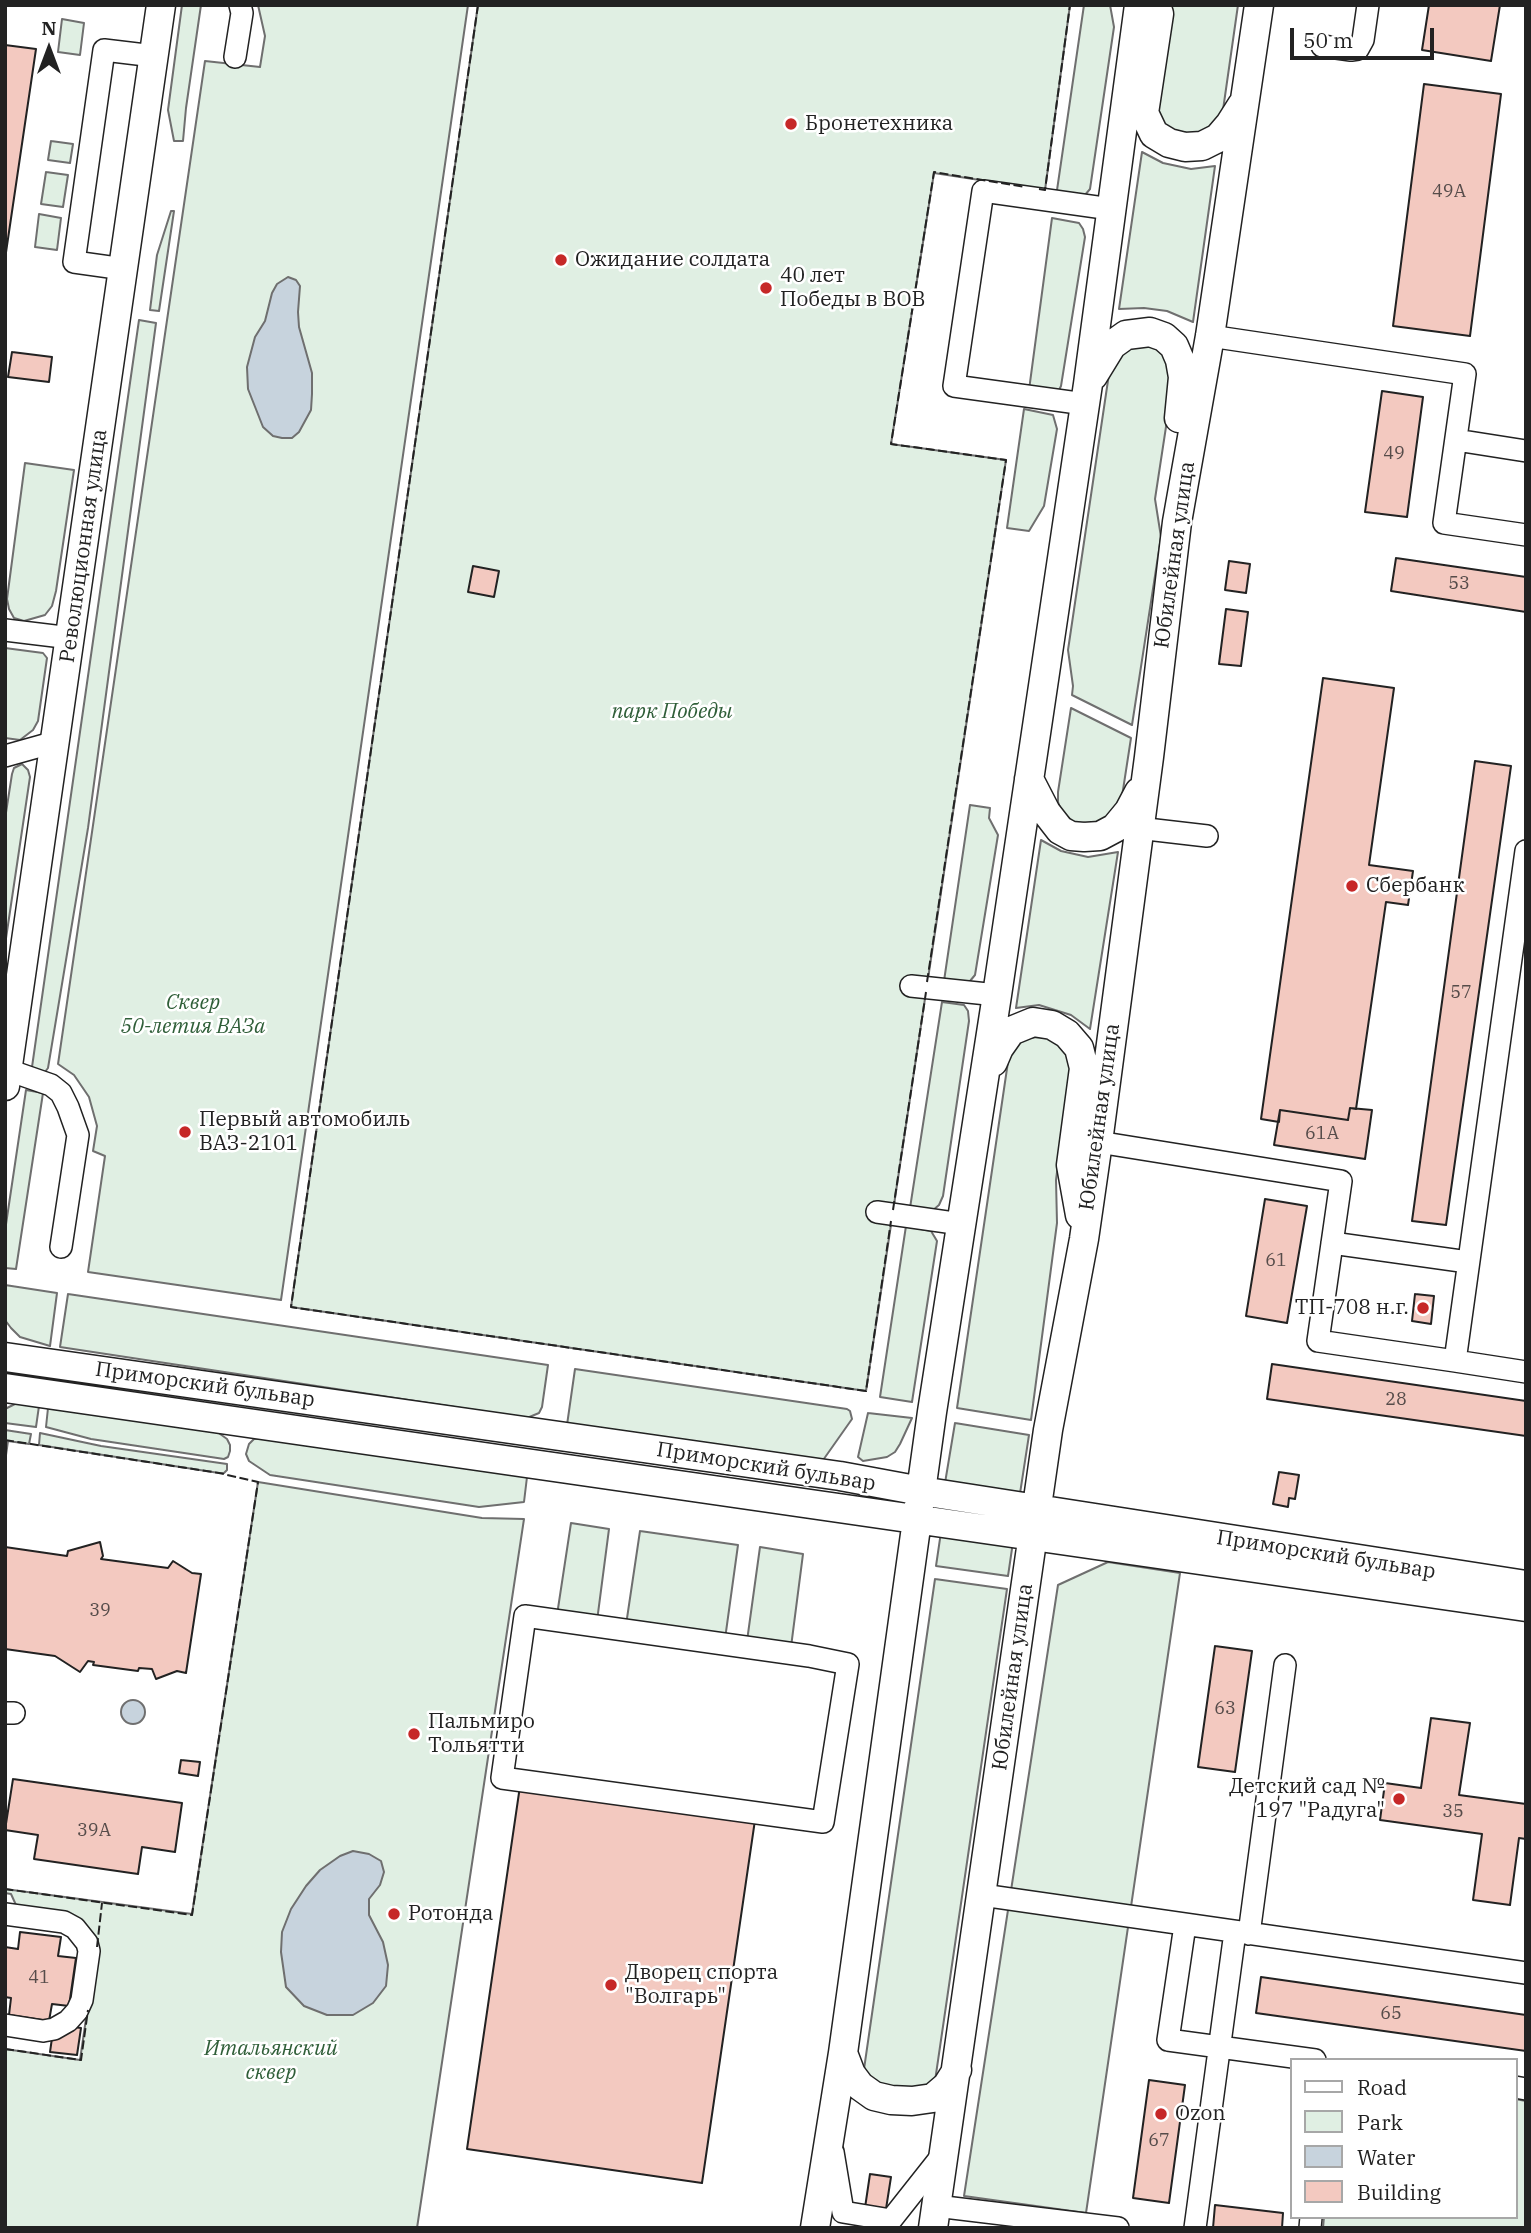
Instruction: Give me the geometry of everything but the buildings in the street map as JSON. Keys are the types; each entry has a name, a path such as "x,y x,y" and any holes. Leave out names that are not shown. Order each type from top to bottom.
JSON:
{"main road":[{"name":"Революционная улица","path":"6,1078 11,1013 71,638 161,5"},
{"path":"815,2228 843,2053 919,1505 1086,394 1139,5"},
{"path":"1156,5 1159,15 1144,113 1154,134 1169,144 1202,146 1218,138 1245,100"},
{"name":"Юбилейная улица","path":"935,2217 1048,1430 1084,1239 1098,1142 1177,522 1210,336 1259,5"},
{"path":"1086,394 1112,345 1126,335 1150,332 1164,337 1174,346 1183,377 1170,478 1177,522"},
{"path":"1029,779 1046,812 1060,830 1071,836 1084,838 1100,836 1115,828 1129,811 1145,781"},
{"path":"983,1086 999,1048 1012,1031 1033,1022 1052,1025 1067,1034 1079,1048 1084,1068 1070,1165 1084,1239"},
{"name":"Приморский бульвар","path":"5,1357 826,1474 919,1505 1035,1523 1526,1585"},
{"path":"5,1388 919,1505"},
{"path":"1035,1523 1526,1607"},
{"path":"843,2053 851,2074 860,2086 874,2096 891,2100 933,2098 947,2086 957,2068"}],"street":[{"path":"235,57 242,13 240,5"},
{"path":"1322,46 1351,50 1358,48 1363,40 1368,5"},
{"path":"124,269 74,262 104,50 154,56"},
{"path":"1086,394 954,386 983,191 1111,209"},
{"path":"1210,336 1465,374 1444,523 1526,535"},
{"path":"1456,440 1526,450"},
{"path":"5,630 71,638"},
{"path":"5,756 55,742"},
{"path":"1139,828 1207,836"},
{"path":"1455,1362 1468,1262 1518,960 1526,851"},
{"path":"911,986 997,995"},
{"path":"6,1078 51,1085 61,1093 78,1135 61,1247"},
{"path":"1098,1142 1342,1181 1318,1341 1526,1372"},
{"path":"877,1212 961,1224"},
{"path":"1332,1243 1468,1262"},
{"path":"525,1616 809,1656 848,1664 823,1822 502,1778 511,1716 525,1616"},
{"path":"1195,2228 1219,2047 1242,1933 1285,1665"},
{"path":"982,1895 1526,1973"},
{"path":"5,1914 64,1922 75,1928 87,1943 89,1951 82,2000 78,2011 68,2021 54,2029 43,2031 5,2025"},
{"path":"1185,1925 1168,2040 1300,2058"},
{"path":"830,2136 844,2211 891,2220 944,2153"},
{"path":"935,2217 1118,2228"}],"green space":[{"path":"182,5 201,5 183,141 174,141 168,110"},
{"name":"Сквер 50-летия ВАЗа","path":"258,5 468,5 281,1300 88,1272 105,1156 93,1151 97,1126 89,1097 74,1075 58,1064 205,61 260,67 265,36"},
{"name":"парк Победы","path":"478,5 1070,5 1045,190 934,173 891,444 1006,460 866,1391 291,1307"},
{"path":"1084,5 1110,5 1114,27 1090,189 1085,195 1056,197"},
{"path":"1171,5 1238,5 1223,110 1215,127 1190,136 1166,127 1160,119 1158,109 1157,100"},
{"path":"62,19 84,23 80,55 58,52"},
{"path":"51,141 73,144 70,163 48,160"},
{"path":"1142,152 1163,163 1191,169 1215,166 1193,322 1167,311 1119,309"},
{"path":"46,172 68,175 63,207 41,204"},
{"path":"171,211 174,211 159,311 150,310 157,255"},
{"path":"39,214 61,218 57,250 35,247"},
{"path":"1052,218 1079,223 1085,237 1061,386 1059,390 1029,390"},
{"path":"139,320 156,323 88,828 48,1068 45,1072 33,1070 32,1067"},
{"path":"1124,346 1163,346 1173,381 1155,499 1161,537 1132,725 1072,695 1068,650 1110,367"},
{"path":"1024,409 1053,415 1057,429 1044,506 1029,531 1007,528"},
{"path":"25,463 74,470 52,606 45,615 24,621 14,618 7,599"},
{"path":"5,648 43,653 47,658 38,721 33,730 20,740 5,738"},
{"path":"1071,708 1131,738 1121,803 1098,826 1073,822 1061,810 1058,802"},
{"path":"22,764 30,777 5,945 5,819 12,774 14,768"},
{"path":"970,805 990,808 989,818 998,835 975,975 970,981 963,983 944,981"},
{"path":"1041,840 1061,851 1088,857 1118,852 1090,1029 1071,1015 1039,1005 1016,1008"},
{"path":"942,1002 964,1005 969,1021 943,1196 932,1211 910,1208"},
{"path":"1049,1038 1060,1044 1068,1053 1071,1064 1056,1180 1057,1223 1031,1420 957,1408 1009,1055 1015,1046 1025,1039"},
{"path":"26,1090 43,1093 16,1269 5,1268 5,1231"},
{"path":"906,1226 931,1231 937,1241 912,1402 880,1397"},
{"path":"5,1285 57,1293 50,1346 20,1337 5,1320"},
{"path":"68,1294 548,1365 542,1407 539,1413 527,1418 60,1347"},
{"path":"575,1369 847,1409 852,1419 821,1463 567,1425"},
{"path":"17,1403 39,1406 36,1427 5,1423 5,1409"},
{"path":"48,1408 216,1431 227,1439 230,1451 224,1459 91,1439 46,1427"},
{"path":"868,1413 912,1418 895,1452 887,1457 863,1461 858,1457"},
{"path":"955,1423 1029,1435 1019,1500 944,1489"},
{"path":"5,1430 31,1434 29,1444 8,1441 5,1462"},
{"path":"40,1433 101,1446 227,1464 227,1470 219,1473 39,1445"},
{"path":"264,1438 527,1477 524,1502 479,1507 270,1475 249,1461 246,1454 254,1439"},
{"name":"Итальянский сквер","path":"258,1482 482,1518 524,1519 417,2228 5,2228 5,2049 80,2060 95,1957 94,1944 16,1905 11,1894 5,1893 5,1889 192,1914"},
{"path":"571,1523 609,1529 597,1621 557,1615"},
{"path":"640,1531 738,1545 725,1639 626,1625"},
{"path":"941,1532 1013,1542 1008,1576 936,1566"},
{"path":"760,1547 803,1554 791,1647 747,1641"},
{"path":"1108,1562 1180,1573 1086,2213 964,2196 1058,1585"},
{"path":"935,1579 1007,1589 935,2081 927,2087 889,2087 863,2076"},
{"path":"1517,2099 1526,2101 1526,2228 1323,2228 1324,2219 1517,2219"}],"water":[{"path":"288,277 296,280 300,286 299,327 312,373 312,394 311,410 299,432 292,438 282,438 273,436 263,427 248,389 247,367 255,337 265,321 272,293 277,284"},
{"path":"133,1700 144,1707 145,1712 138,1723 133,1724 122,1717 121,1712 128,1701"},
{"path":"353,1851 369,1854 381,1861 384,1872 380,1885 369,1899 369,1915 383,1942 388,1965 386,1986 373,2003 353,2015 327,2015 304,2006 286,1987 281,1952 282,1932 291,1909 320,1870 340,1856"}],"fence":[{"path":"478,5 291,1307 866,1391 891,1221"},
{"path":"1039,189 1045,190 1070,5"},
{"path":"927,982 1006,460 891,444 934,172 1025,187"},
{"path":"893,1210 926,992"},
{"path":"5,1440 219,1473 258,1482 192,1915 5,1889"},
{"path":"97,1947 102,1903"},
{"path":"5,2049 81,2060 88,2010"}],"place":[{"name":"Бронетехника","path":"791,124"},
{"name":"Ожидание солдата","path":"561,260"},
{"name":"40 лет Победы в ВОВ","path":"766,288"},
{"name":"Сбербанк","path":"1352,886"},
{"name":"Первый автомобиль ВАЗ-2101","path":"185,1132"},
{"name":"ТП-708 н.г.","path":"1423,1308"},
{"name":"Пальмиро Тольятти","path":"414,1734"},
{"name":"Детский сад № 197 \"Радуга\"","path":"1399,1799"},
{"name":"Ротонда","path":"394,1914"},
{"name":"Дворец спорта \"Волгарь\"","path":"611,1985"},
{"name":"Ozon","path":"1161,2114"}]}
